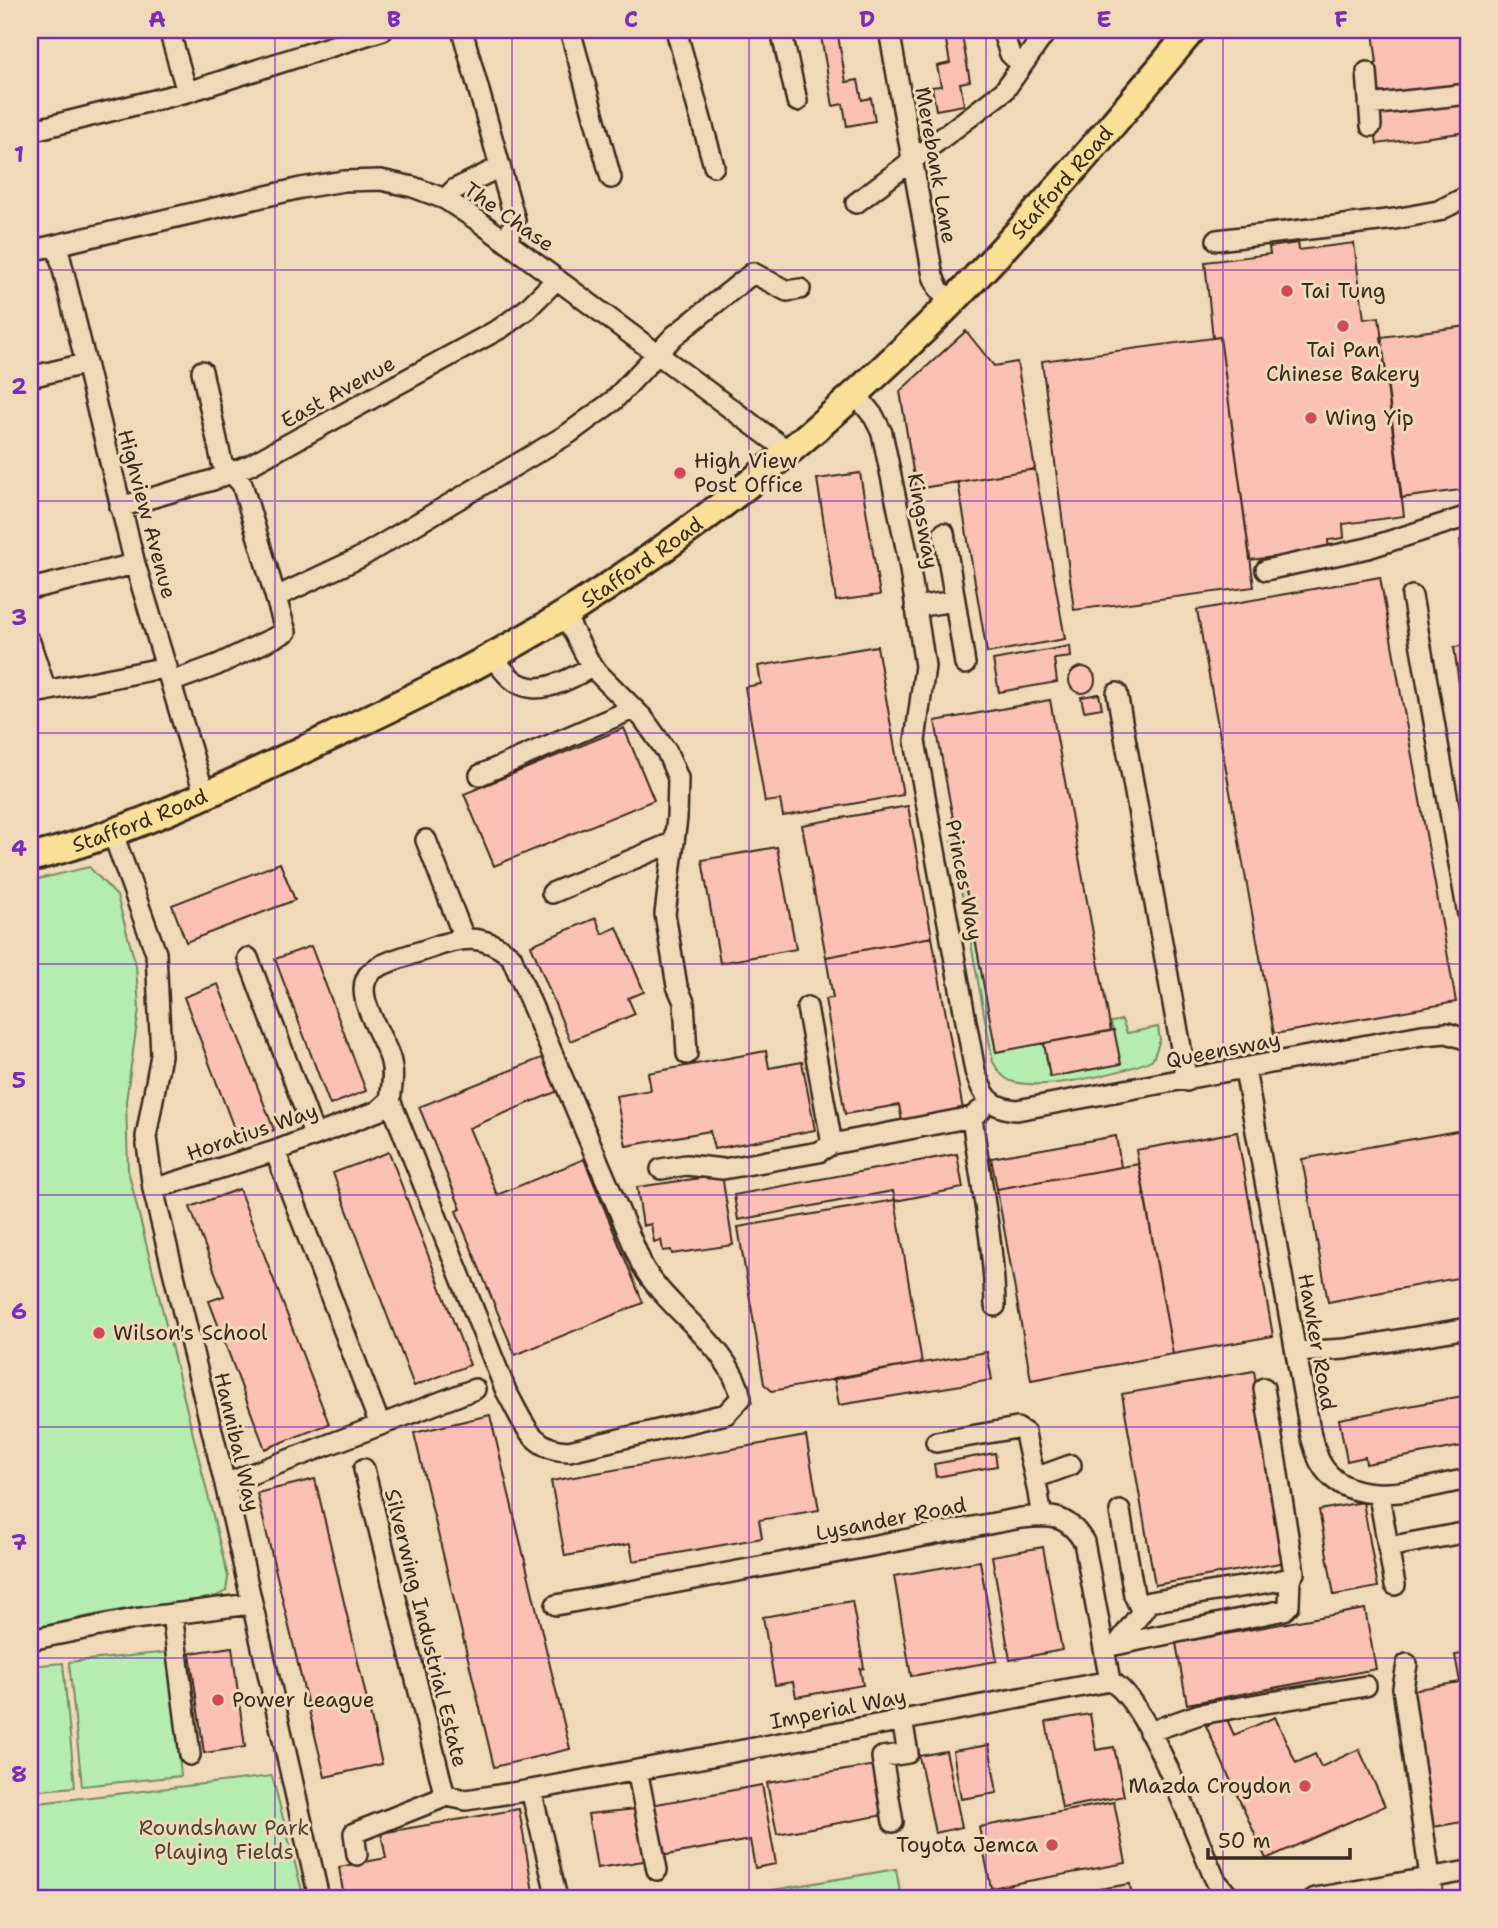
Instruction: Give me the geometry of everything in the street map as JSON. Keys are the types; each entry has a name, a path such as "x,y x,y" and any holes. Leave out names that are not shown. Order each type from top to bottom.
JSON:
{"main road":[{"name":"Stafford Road","path":"30,858 113,834 354,726 494,654 564,614 713,510 788,451 855,393 951,302 1116,121 1192,30"}],"street":[{"path":"169,30 187,92"},
{"path":"30,131 187,92 383,30"},
{"path":"462,30 515,220 506,242"},
{"path":"570,30 611,177"},
{"path":"676,30 714,166"},
{"path":"782,30 797,101"},
{"name":"Merebank Lane","path":"889,30 933,276 939,290 951,302"},
{"path":"1002,30 1010,54 1022,65"},
{"path":"856,203 1004,91 1046,30"},
{"path":"1367,72 1371,126"},
{"path":"1369,105 1468,94"},
{"path":"445,199 455,189 500,167"},
{"name":"The Chase","path":"30,251 301,188 344,181 397,183 445,199 658,352 788,451"},
{"path":"1217,240 1395,219 1438,211 1468,196"},
{"name":"Highview Avenue","path":"57,245 135,564 204,793"},
{"path":"276,597 405,532 568,434 613,401 658,352 753,273 787,291 800,289"},
{"name":"East Avenue","path":"120,507 233,473 501,328 527,309 557,279"},
{"path":"30,377 84,364"},
{"path":"30,642 38,693 169,675 217,665 282,635 285,626 242,484 222,463 202,371"},
{"name":"Kingsway","path":"855,393 874,417 882,433 925,666"},
{"path":"1266,570 1368,548 1468,516"},
{"path":"944,533 965,664"},
{"path":"30,589 135,564"},
{"path":"1412,596 1463,855 1468,915"},
{"path":"915,607 955,600"},
{"path":"564,614 593,667 633,709 667,752 678,778 674,842 665,914 677,986 684,1002 687,1054"},
{"path":"494,654 509,680 532,688 552,684 593,667"},
{"name":"Princes Way","path":"925,666 915,741 975,1071 988,1101"},
{"path":"1117,693 1187,1081"},
{"path":"480,775 633,709"},
{"name":"Hannibal Way","path":"113,834 156,953 161,1055 146,1137 153,1189 225,1483 250,1604 319,1898"},
{"path":"426,840 464,938"},
{"path":"552,893 674,842"},
{"path":"464,938 480,938 498,945 512,956 642,1265 654,1286 723,1360 734,1376 741,1398 736,1406 726,1414 569,1451 552,1451 541,1444 531,1435 506,1391 390,1100 391,1061 364,997 364,983 371,971 464,938"},
{"path":"248,958 314,1135"},
{"path":"807,1007 832,1144"},
{"name":"Queensway","path":"988,1101 1004,1109 1017,1110 1187,1081 1422,1035 1447,1033 1468,1040"},
{"name":"Hawker Road","path":"1245,1070 1311,1436 1321,1465 1343,1485 1378,1496 1468,1479"},
{"name":"Horatius Way","path":"153,1189 275,1151 378,1111 390,1100"},
{"path":"661,1169 686,1165 723,1169 819,1152 832,1144 972,1117 988,1101"},
{"path":"972,1117 988,1202 988,1229 995,1265 995,1306"},
{"path":"275,1151 380,1424"},
{"path":"1296,1352 1345,1349 1468,1328"},
{"path":"1111,1645 1284,1610 1289,1605 1290,1578 1295,1566 1264,1388"},
{"path":"225,1483 475,1389"},
{"path":"936,1442 1017,1428 1025,1433 1029,1457 1038,1477 1041,1516"},
{"path":"1038,1477 1071,1465"},
{"name":"Silverwing Industrial Estate","path":"364,1469 443,1789 447,1796"},
{"path":"1378,1496 1395,1585"},
{"path":"1120,1511 1134,1595 1142,1612"},
{"name":"Lysander Road","path":"556,1605 1041,1516 1059,1517 1074,1526 1084,1542 1111,1645 1110,1681"},
{"path":"1388,1547 1468,1532"},
{"path":"1111,1645 1149,1602 1290,1578"},
{"path":"30,1640 134,1619 250,1604"},
{"path":"172,1615 190,1755"},
{"path":"1406,1664 1403,1688 1433,1898"},
{"path":"1110,1681 1126,1692 1149,1732 1213,1874 1230,1898"},
{"name":"Imperial Way","path":"357,1855 354,1833 447,1796 466,1800 531,1790 1110,1681"},
{"path":"1149,1732 1200,1714 1366,1686"},
{"path":"893,1822 882,1757 908,1753 902,1720"},
{"path":"637,1770 657,1870"},
{"path":"531,1790 557,1898"},
{"path":"1315,1898 1468,1871"}],"green space":[{"path":"952,841 957,841 996,1051 1044,1043 1050,1077 1120,1064 1111,1022 1122,1020 1127,1033 1158,1027 1160,1040 1153,1059 1123,1070 1057,1083 1019,1083 1002,1076 993,1062"},
{"name":"Wilson's School","path":"89,867 117,896 136,966 139,1009 126,1101 128,1170 228,1577 226,1591 203,1600 115,1611 30,1629 30,881"},
{"path":"169,1652 181,1776 82,1786 69,1662"},
{"path":"63,1663 75,1787 30,1791 30,1666"},
{"name":"Roundshaw Park Playing Fields","path":"272,1776 304,1898 30,1898 30,1804"},
{"path":"896,1869 901,1898 727,1898"}],"building":[{"path":"820,30 837,30 846,82 858,80 862,100 871,98 875,121 847,126 843,104 833,106"},
{"path":"944,30 961,30 970,81 960,83 964,105 936,110 932,87 941,86 937,66 950,63"},
{"path":"1468,30 1468,83 1373,96 1369,64 1377,63 1373,32"},
{"path":"1468,100 1468,132 1377,144 1372,112"},
{"name":"Wing Yip","path":"1298,243 1299,250 1354,243 1364,319 1379,317 1404,516 1343,524 1344,538 1328,540 1329,550 1250,560 1220,337 1213,338 1205,262 1270,254 1269,247"},
{"path":"1468,326 1468,489 1401,498 1381,337"},
{"path":"966,331 994,366 1017,362 1035,469 916,489 900,391"},
{"path":"1220,337 1254,587 1074,610 1042,361"},
{"path":"1035,469 1065,639 987,653 958,482"},
{"path":"860,473 880,595 836,601 817,479"},
{"path":"1468,537 1468,607 1460,540"},
{"path":"1380,577 1456,1002 1274,1034 1197,610"},
{"path":"1468,645 1468,713 1463,713 1454,647"},
{"path":"877,646 903,795 783,816 780,800 765,802 745,687 761,684 758,666"},
{"path":"1070,646 1071,657 1054,659 1057,682 999,692 993,660"},
{"path":"1082,667 1092,670 1095,680 1092,690 1082,693 1072,690 1069,680 1072,670"},
{"path":"1099,694 1102,708 1084,711 1081,697"},
{"path":"1050,700 1111,1031 996,1052 935,721"},
{"path":"624,728 654,800 494,866 464,794"},
{"path":"908,806 932,937 826,957 802,825"},
{"path":"777,847 796,949 720,963 702,860"},
{"path":"280,863 295,900 186,942 172,905"},
{"path":"596,918 602,934 617,927 644,992 628,998 635,1014 570,1041 531,945"},
{"path":"932,937 963,1110 902,1121 899,1105 845,1114 825,999 833,998 826,957"},
{"path":"311,946 366,1091 330,1105 275,959"},
{"path":"218,984 274,1130 240,1144 184,997"},
{"path":"1114,1030 1121,1064 1050,1077 1044,1043"},
{"path":"766,1051 769,1068 802,1062 815,1130 714,1149 710,1131 626,1146 616,1096 651,1090 648,1073"},
{"path":"549,1055 563,1089 469,1128 497,1195 584,1159 643,1303 515,1355 456,1211 461,1209 419,1107"},
{"path":"1468,1129 1468,1276 1328,1302 1302,1159"},
{"path":"1237,1132 1273,1336 1173,1354 1136,1150"},
{"path":"1116,1136 1121,1167 997,1189 991,1158"},
{"path":"389,1152 470,1365 414,1386 333,1173"},
{"path":"957,1154 963,1188 895,1201 893,1191 738,1220 734,1195"},
{"path":"1139,1164 1173,1354 1031,1380 997,1189"},
{"path":"722,1175 733,1245 672,1254 671,1250 663,1251 661,1240 654,1242 651,1224 643,1226 637,1187"},
{"path":"239,1189 329,1424 265,1449 209,1301 224,1296 190,1207"},
{"path":"895,1200 922,1363 772,1391 764,1384 738,1227"},
{"path":"987,1352 992,1380 839,1405 834,1378"},
{"path":"1254,1371 1286,1562 1155,1585 1122,1394"},
{"path":"1468,1395 1468,1445 1366,1464 1365,1457 1347,1461 1339,1419"},
{"path":"490,1415 570,1749 494,1767 414,1433"},
{"path":"806,1436 819,1510 759,1520 762,1538 633,1561 630,1544 565,1556 551,1481"},
{"path":"995,1453 997,1466 936,1477 934,1464"},
{"path":"315,1479 382,1764 325,1777 257,1493"},
{"path":"1363,1502 1378,1587 1334,1595 1319,1510"},
{"path":"1043,1547 1062,1650 1010,1660 992,1556"},
{"path":"980,1561 997,1661 911,1676 894,1576"},
{"path":"852,1601 864,1668 860,1669 863,1685 796,1697 793,1682 775,1685 763,1617"},
{"path":"1365,1609 1376,1669 1187,1704 1176,1643"},
{"name":"Power League","path":"232,1647 245,1747 204,1753 190,1653"},
{"path":"1468,1653 1468,1821 1433,1827 1413,1690 1460,1682 1455,1655"},
{"path":"1090,1714 1096,1750 1114,1747 1124,1796 1062,1808 1046,1722"},
{"name":"Mazda Croydon","path":"1226,1717 1234,1735 1275,1717 1296,1763 1315,1754 1321,1767 1359,1749 1385,1806 1266,1859 1206,1726"},
{"path":"989,1745 997,1793 961,1799 953,1751"},
{"path":"946,1751 962,1827 935,1833 919,1756"},
{"path":"876,1765 884,1815 777,1834 767,1783"},
{"path":"762,1785 776,1864 755,1868 750,1840 661,1856 651,1805"},
{"name":"Toyota Jemca","path":"1114,1802 1126,1863 991,1888 979,1827"},
{"path":"519,1809 534,1898 344,1898 339,1867 386,1858 381,1833"},
{"path":"636,1809 644,1861 597,1868 588,1814"},
{"path":"1130,1884 1132,1898 1045,1898"}],"place":[{"name":"Tai Tung","path":"1287,291"},
{"name":"Tai Pan Chinese Bakery","path":"1343,326"},
{"name":"Wing Yip","path":"1311,418"},
{"name":"High View Post Office","path":"680,473"},
{"name":"Wilson's School","path":"99,1333"},
{"name":"Power League","path":"218,1700"},
{"name":"Mazda Croydon","path":"1305,1786"},
{"name":"Toyota Jemca","path":"1052,1845"}]}
